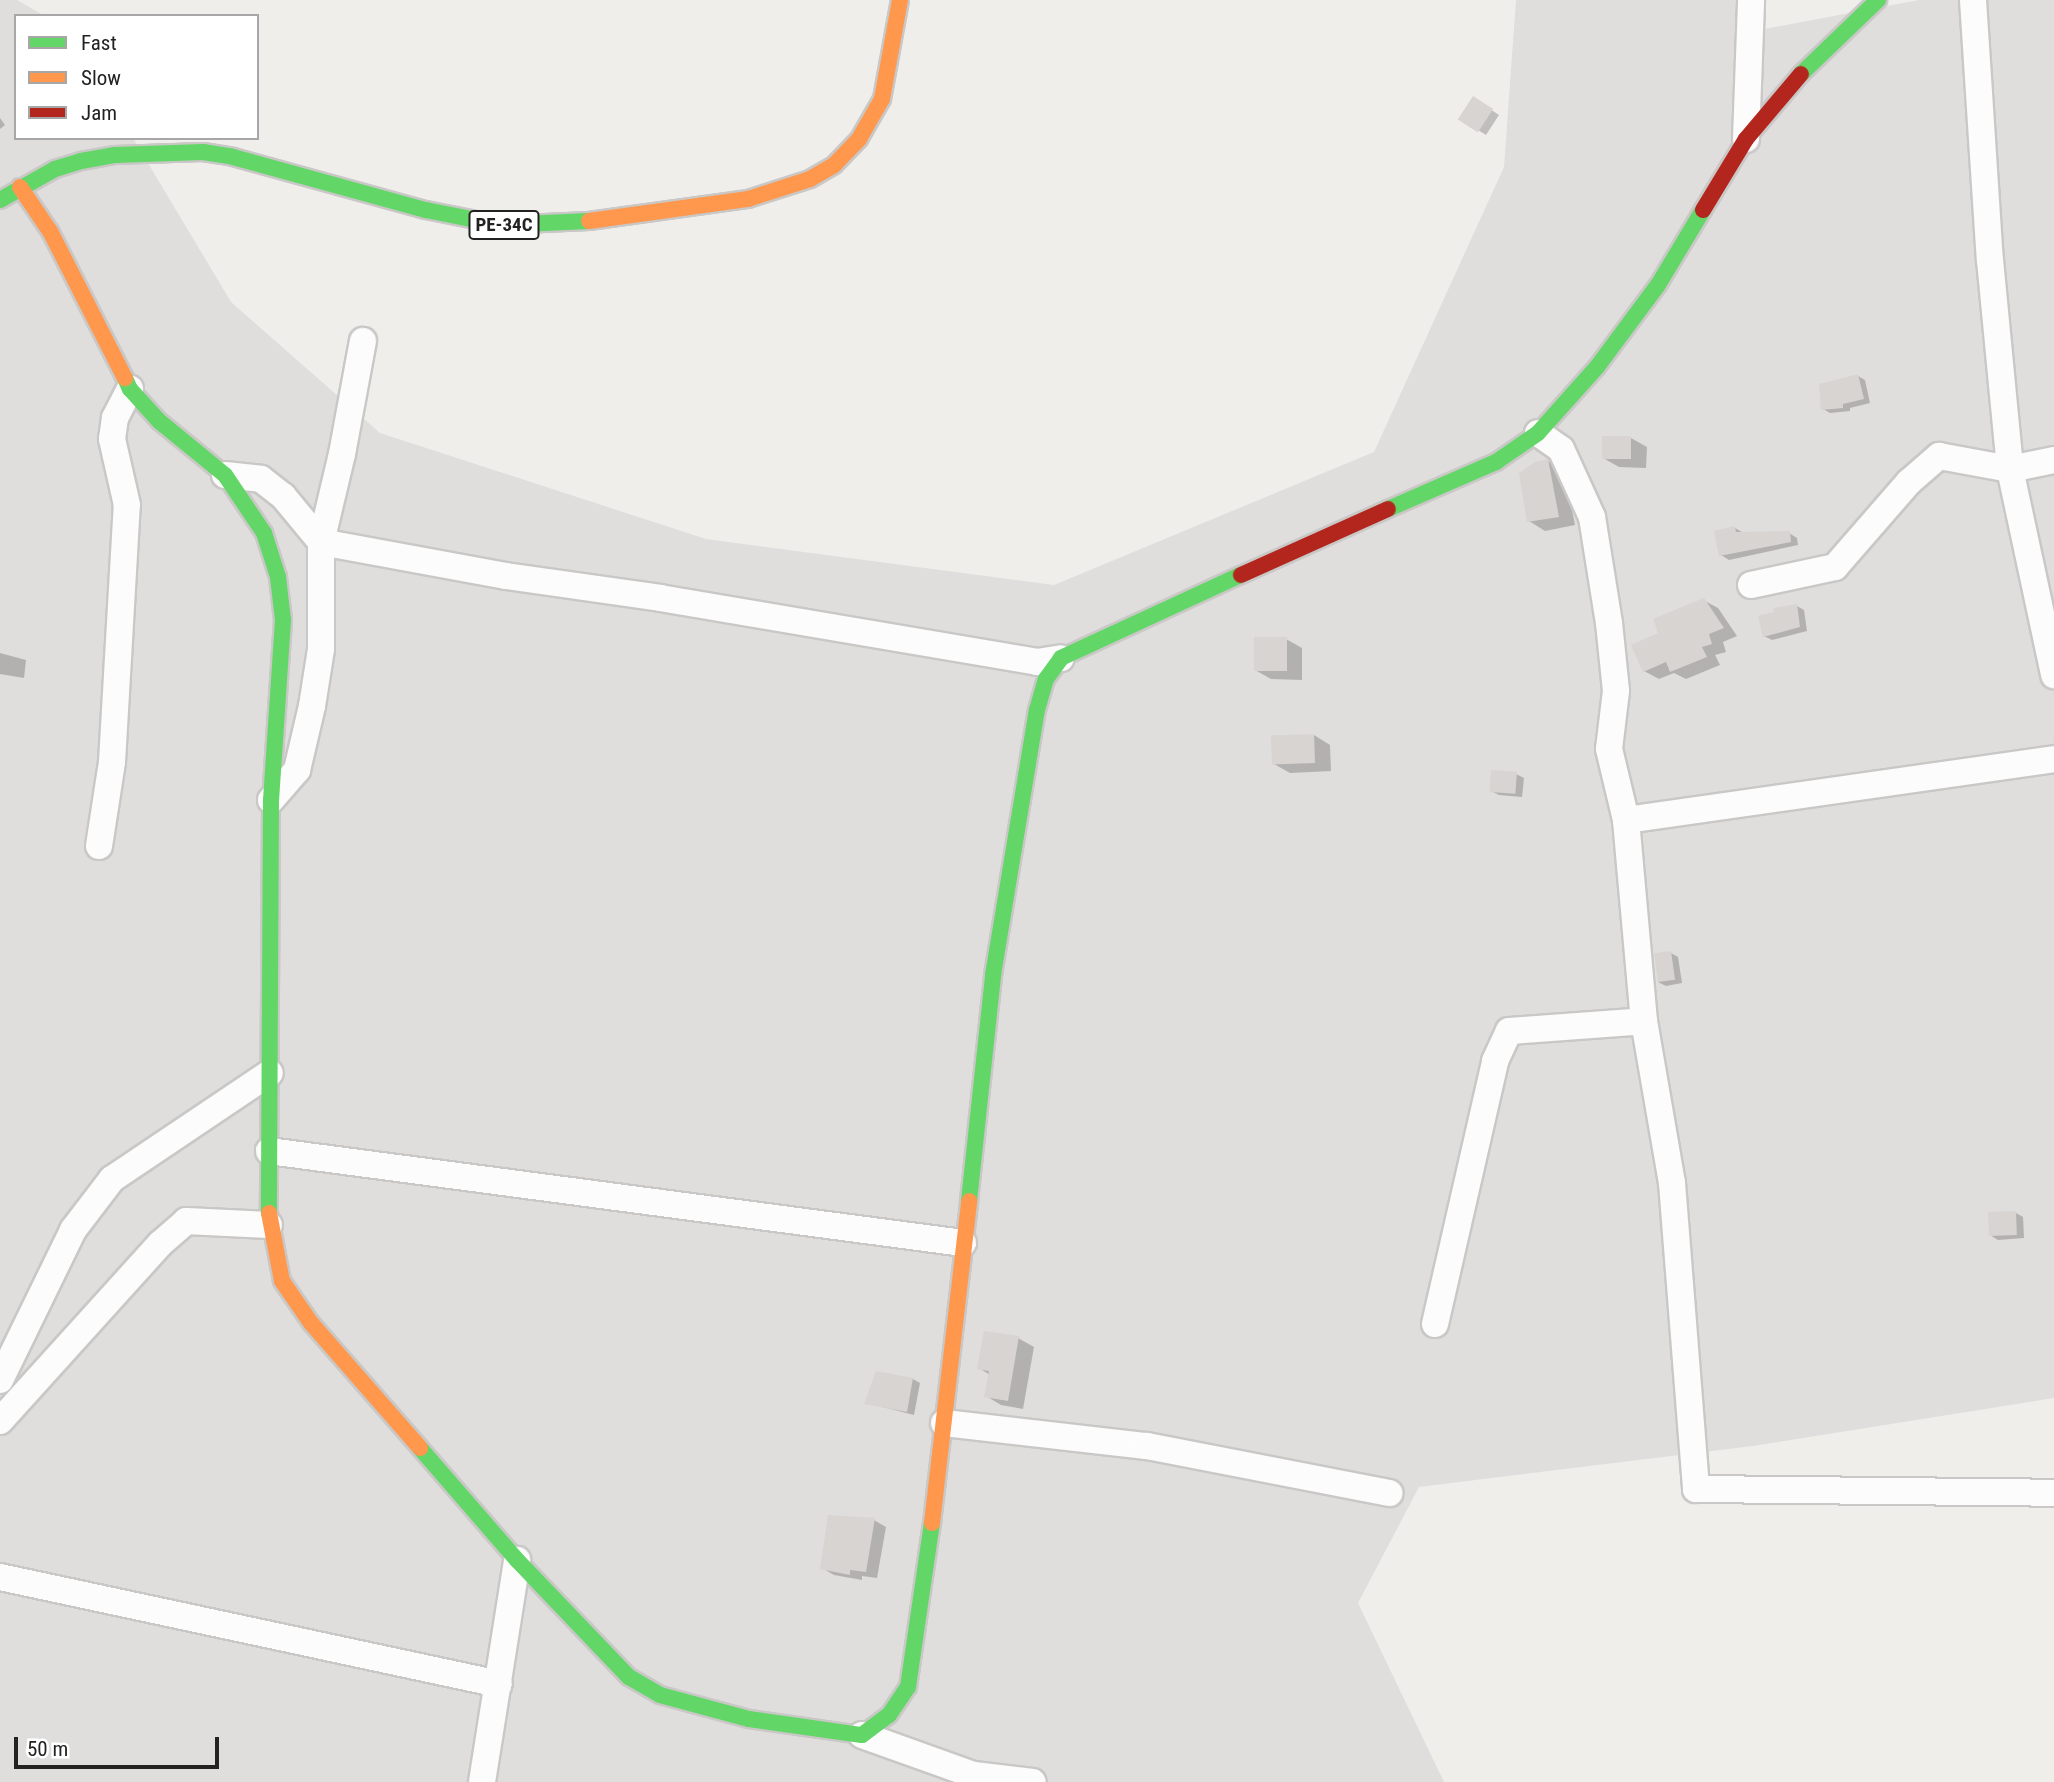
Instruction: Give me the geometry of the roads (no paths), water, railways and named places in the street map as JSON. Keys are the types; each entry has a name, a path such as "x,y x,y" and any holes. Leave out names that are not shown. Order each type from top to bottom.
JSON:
{"street":[{"name":"PE-34C","path":"0,200 55,169 82,161 115,155 192,152 233,157 426,210 501,225 569,224 748,199 810,179 834,164 859,139 882,99 900,0"},
{"path":"1746,139 1751,0"},
{"path":"225,475 261,479 283,496 321,542 506,576 660,598 1037,662 1061,658 1266,563 1496,462 1538,433 1597,367 1658,285 1746,139 1793,82 1878,0"},
{"path":"1973,0 1990,260 2010,469 2054,675"},
{"path":"19,187 51,233 130,389 159,421 225,475 264,533 278,577 283,620 271,800 269,1225 282,1281 310,1323 517,1560 629,1677 660,1695 749,1718 862,1735 973,1779 1033,1782"},
{"path":"271,800 298,770 312,706 321,649 321,542 342,454 363,341"},
{"path":"99,846 112,762 127,505 112,439 115,418 130,389"},
{"path":"1538,433 1561,449 1592,517 1609,623 1616,691 1609,748 1626,820 1644,1021 1672,1183 1696,1489 2054,1493"},
{"path":"1751,585 1835,567 1909,482 1938,456 2010,469 2054,460"},
{"path":"862,1735 889,1715 908,1687 944,1423 1002,920 1037,710 1046,679 1061,658"},
{"path":"1626,820 2054,760"},
{"path":"1435,1324 1494,1061 1509,1031 1644,1021"},
{"path":"0,1380 73,1230 112,1179 270,1073"},
{"path":"269,1151 963,1243"},
{"path":"0,1421 160,1244 186,1221 269,1225"},
{"path":"944,1423 1147,1446 1389,1493"},
{"path":"482,1782 517,1560"},
{"path":"0,1577 499,1684"}]}
